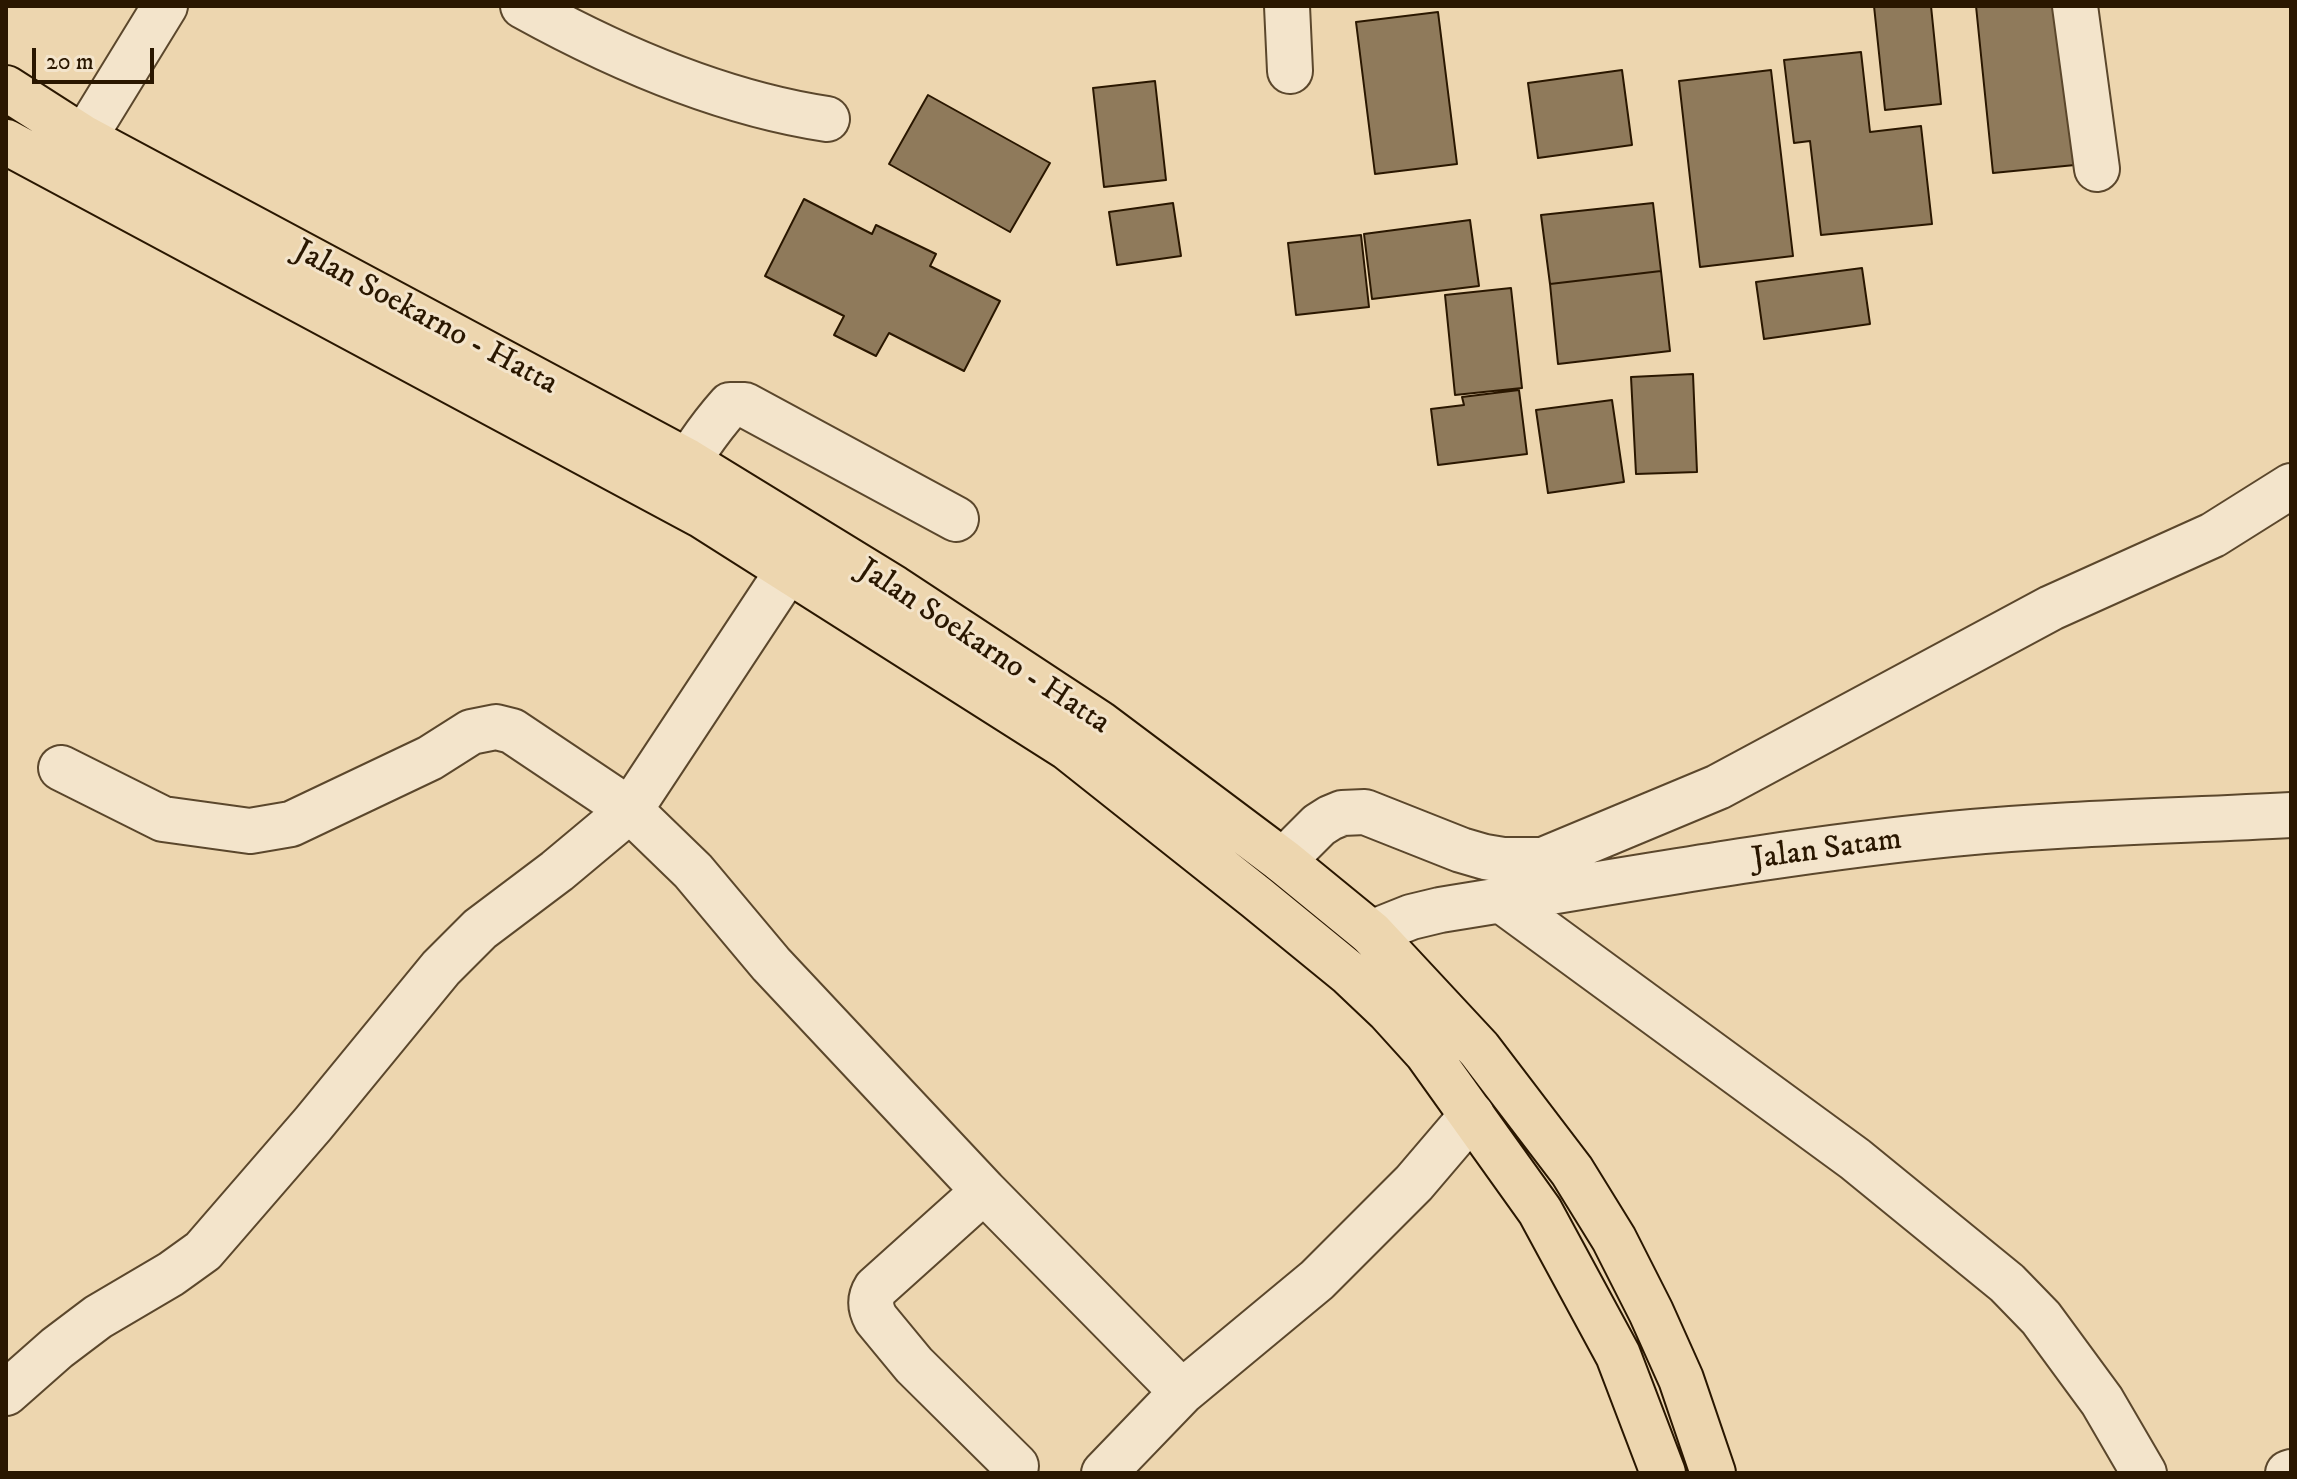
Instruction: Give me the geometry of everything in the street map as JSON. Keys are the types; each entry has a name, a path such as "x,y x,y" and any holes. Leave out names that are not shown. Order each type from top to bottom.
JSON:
{"highway":[{"name":"Jalan Soekarno - Hatta","path":"6,88 84,138 677,479 801,554 1068,748 1350,974 1427,1053 1540,1211 1618,1355 1663,1473"},
{"name":"Jalan Soekarno - Hatta","path":"6,142 677,479"},
{"name":"Jalan Soekarno - Hatta","path":"801,554 894,588 1099,723 1283,861 1371,933 1479,1049 1572,1171 1614,1239 1651,1312 1681,1379 1713,1473"}],"street":[{"path":"84,138 165,6"},
{"path":"523,6 586,41 697,85 791,114 827,119"},
{"path":"1287,6 1290,71"},
{"path":"2075,6 2097,169"},
{"path":"677,479 730,405 745,405 956,519"},
{"path":"1283,861 1330,818 1342,813 1365,812 1485,857 1511,861 1543,860 1718,787 2051,608 2213,535 2291,486"},
{"path":"6,1393 98,1317 171,1274 203,1251 313,1124 441,968 480,929 557,871 630,810 801,554"},
{"path":"61,768 163,819 238,830 272,829 291,824 430,758 471,732 496,727 512,731 630,810 693,871 771,964 984,1191 1182,1392"},
{"name":"Jalan Satam","path":"1371,933 1423,914 1501,900 1726,864 1952,834 2291,815"},
{"path":"1501,900 1855,1159 2007,1283 2041,1318 2085,1377 2144,1473"},
{"path":"1104,1473 1182,1392 1317,1280 1414,1183 1472,1115"},
{"path":"984,1191 876,1288 872,1295 872,1310 914,1365 1016,1466"}],"building":[{"path":"1874,6 1931,6 1941,104 1885,110"},
{"path":"1976,6 2058,6 2075,165 1993,173"},
{"path":"1438,12 1457,164 1375,174 1356,22"},
{"path":"1861,52 1870,132 1921,126 1932,224 1821,235 1810,141 1794,143 1784,60"},
{"path":"1622,70 1632,145 1538,158 1528,83"},
{"path":"1771,70 1793,256 1700,267 1679,81"},
{"path":"1155,81 1166,180 1104,187 1093,88"},
{"path":"928,95 1050,163 1010,232 889,164"},
{"path":"804,199 872,234 876,225 936,254 930,266 1000,301 964,371 889,333 876,356 834,335 844,316 765,276"},
{"path":"1173,203 1181,256 1117,265 1109,212"},
{"path":"1653,203 1661,271 1550,284 1541,215"},
{"path":"1470,220 1479,286 1372,299 1364,234"},
{"path":"1361,235 1369,307 1296,315 1288,243"},
{"path":"1862,268 1870,324 1764,339 1756,282"},
{"path":"1661,271 1670,351 1558,364 1550,284"},
{"path":"1511,288 1522,388 1455,395 1445,295"},
{"path":"1693,374 1697,472 1636,474 1631,377"},
{"path":"1519,390 1527,454 1438,465 1431,409 1464,405 1462,397"},
{"path":"1612,400 1624,482 1548,493 1536,410"}]}
